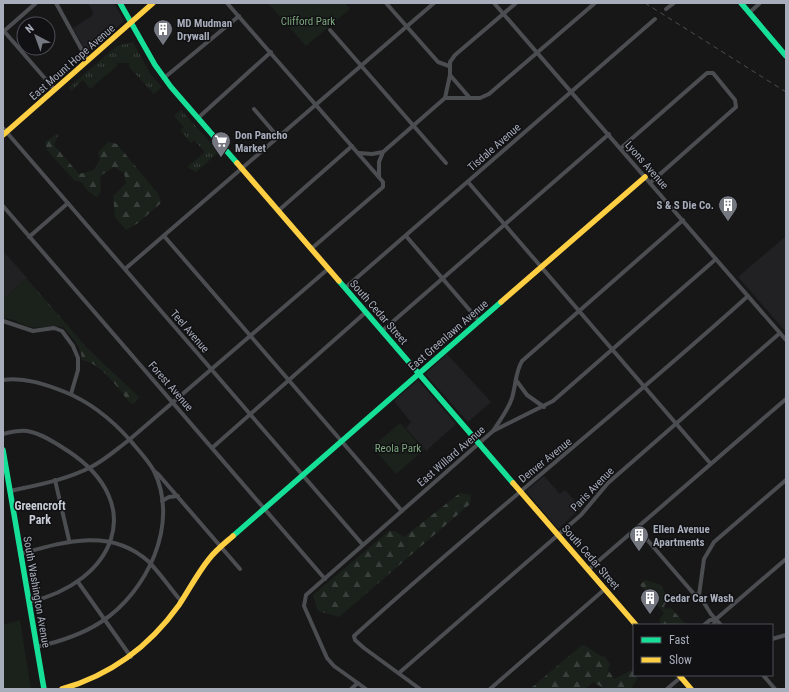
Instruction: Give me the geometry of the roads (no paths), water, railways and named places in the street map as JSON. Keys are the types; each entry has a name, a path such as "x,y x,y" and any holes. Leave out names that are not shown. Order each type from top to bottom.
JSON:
{"street":[{"path":"36,3 3,31 55,90"},
{"path":"56,3 88,61"},
{"name":"South Cedar Street","path":"120,3 164,78 635,624"},
{"name":"East Mount Hope Avenue","path":"4,132 55,90 153,3"},
{"path":"227,3 380,178 384,185 311,249"},
{"path":"386,3 438,62 449,66"},
{"path":"125,269 434,3"},
{"name":"Lyons Avenue","path":"494,3 786,340"},
{"path":"380,178 379,162 383,152 445,98 450,75 449,66 456,55 516,3"},
{"path":"445,98 480,98 489,94 595,3"},
{"path":"666,9 674,3"},
{"path":"740,3 786,56"},
{"path":"749,13 760,3"},
{"path":"164,78 239,16"},
{"name":"Tisdale Avenue","path":"345,288 655,19"},
{"path":"330,30 446,163"},
{"path":"198,118 271,52"},
{"path":"621,148 710,72 713,73 737,103 736,107 650,183"},
{"path":"450,75 469,97"},
{"path":"254,109 278,137"},
{"name":"Teel Avenue","path":"4,132 68,203 363,545"},
{"path":"382,331 609,134"},
{"path":"278,210 352,146"},
{"path":"358,153 372,154 383,152"},
{"name":"East Greenlawn Avenue","path":"62,689 99,676 131,657 157,634 181,601 203,566 221,547 645,177"},
{"path":"468,182 710,463"},
{"path":"29,236 68,203"},
{"name":"Forest Avenue","path":"3,206 325,578"},
{"path":"493,431 509,405 516,380 516,370 522,361 683,220"},
{"path":"164,236 402,511"},
{"path":"406,236 479,321"},
{"name":"East Willard Avenue","path":"358,683 327,658 304,606 306,595 493,431 544,407 566,391 716,259"},
{"path":"10,491 55,480 89,468 129,440 328,269"},
{"name":"Denver Avenue","path":"399,673 364,648 354,638 521,492 645,387 748,296"},
{"path":"212,448 366,312"},
{"path":"3,321 33,330 54,328 62,331 73,346 78,358 78,370 71,394"},
{"name":"Paris Avenue","path":"399,673 588,507 608,483 780,333"},
{"path":"3,380 11,379 34,381 71,394 99,411 129,440 153,471 158,474 178,496 240,568"},
{"path":"516,380 527,395 544,407"},
{"path":"588,570 786,398"},
{"path":"3,434 20,431 36,433 68,451 89,468 105,487 112,506 114,523 110,542 101,560 78,582 57,595 29,602"},
{"name":"South Washington Avenue","path":"3,450 44,689"},
{"path":"36,647 76,636 105,620 131,594 151,565 160,535 162,501 153,471"},
{"path":"55,480 69,540"},
{"path":"699,595 704,559 714,542 786,480"},
{"path":"162,501 169,497 178,496"},
{"path":"637,528 694,594 699,595 720,624"},
{"path":"20,554 69,540 110,542 131,550 151,565 181,601"},
{"path":"714,624 716,620 786,558"},
{"path":"78,582 131,657"},
{"path":"490,689 605,589"},
{"path":"705,624 710,620 716,620"},
{"path":"773,639 786,634"},
{"path":"399,673 420,689"},
{"path":"667,689 680,676 691,689"},
{"path":"764,676 774,689"},
{"path":"351,689 358,683 366,689"}],"railway":[{"path":"645,3 786,92"}],"place":[{"name":"MD Mudman Drywall","path":"163,46"},
{"name":"Don Pancho Market","path":"221,158"},
{"name":"S & S Die Co.","path":"728,222"},
{"name":"Ellen Avenue Apartments","path":"639,552"},
{"name":"Cedar Car Wash","path":"650,615"}],"district":[{"name":"Greencroft Park","path":"40,513"}],"park label":[{"name":"Clifford Park","path":"308,21"},
{"name":"Reola Park","path":"398,448"}]}
